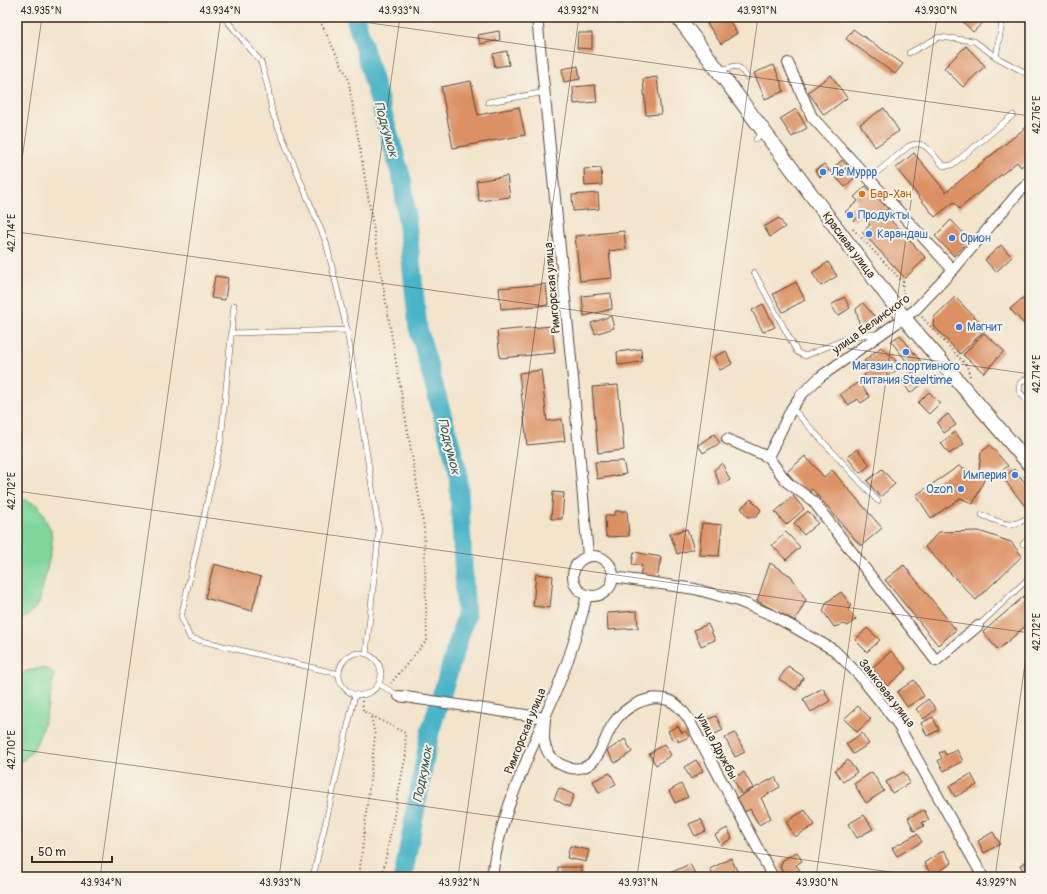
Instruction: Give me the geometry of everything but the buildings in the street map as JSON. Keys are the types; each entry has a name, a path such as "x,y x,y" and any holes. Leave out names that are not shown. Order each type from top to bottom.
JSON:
{"main road":[{"name":"Красивая улица","path":"678,17 717,71 760,135 910,314 1030,465"}],"street":[{"name":"Римгорская улица","path":"538,17 588,556"},
{"path":"788,64 812,117 953,270"},
{"name":"улица Белинского","path":"768,457 800,395 820,377 910,314 953,270 1019,192 1030,182"},
{"path":"727,439 768,457 786,482 813,501 936,661 978,626"},
{"path":"588,556 600,557 606,560 612,571 613,577 608,588 604,592 599,595 588,595 576,588 572,575 577,563 588,556"},
{"name":"Замковая улица","path":"613,577 695,589 738,601 772,616 834,650 859,675 897,723 983,877"},
{"name":"Римгорская улица","path":"492,877 494,857 526,758 545,718 577,635 588,595"},
{"path":"399,696 545,718"},
{"name":"улица Дружбы","path":"545,718 545,747 554,762 566,768 583,768 595,760 613,723 624,711 638,703 652,699 668,699 679,706 688,718 773,877"}],"lane":[{"path":"224,17 260,62 268,88 272,112 326,242 347,330 379,531 366,654"},
{"path":"996,57 1003,17"},
{"path":"909,52 939,37 974,41 996,57 1024,72 1030,77"},
{"path":"717,71 735,66 741,69 747,77"},
{"path":"488,102 546,92"},
{"path":"869,179 915,143 921,143 928,147 944,166 952,165 1013,115"},
{"path":"754,272 798,352 804,356 853,336 884,333"},
{"path":"234,305 221,441 181,617 190,638 339,674"},
{"path":"231,333 347,330"},
{"path":"1030,376 1020,383 1019,391 1030,404"},
{"path":"792,408 878,501"},
{"path":"982,515 1007,525 1020,523 1030,516"},
{"path":"1023,544 1030,536"},
{"path":"978,626 1030,577"},
{"path":"353,654 366,654 376,660 380,666 381,678 379,684 369,694 362,696 355,695 343,687 339,674 340,667 347,657 353,654"},
{"path":"379,684 386,690 399,696"},
{"path":"313,877 355,695"}],"path":[{"path":"318,17 348,78 424,526 427,640 386,690"},
{"path":"850,226 903,282 902,291 910,314 967,366 971,379"},
{"path":"362,696 363,712 405,733 406,754 382,877"},
{"path":"359,877 364,819 375,736 371,716"}],"green space":[{"path":"26,500 39,506 51,531 52,546 39,603 30,614 17,623 17,501"},
{"path":"41,668 50,670 54,675 47,711 39,738 33,750 26,758 17,762 17,679 26,671"}],"waterway":[{"name":"Подкумок","path":"355,17 403,183 418,328 458,471 466,616 430,732 403,877"}],"place":[{"name":"Ле'Муррр","path":"823,172"},
{"name":"Бар-Хан","path":"862,194"},
{"name":"Продукты","path":"850,215"},
{"name":"Карандаш","path":"869,234"},
{"name":"Орион","path":"952,238"},
{"name":"Магнит","path":"959,327"},
{"name":"Магазин спортивного питания Steeltime","path":"906,352"},
{"name":"Империя","path":"1015,475"},
{"name":"Ozon","path":"961,489"}]}
